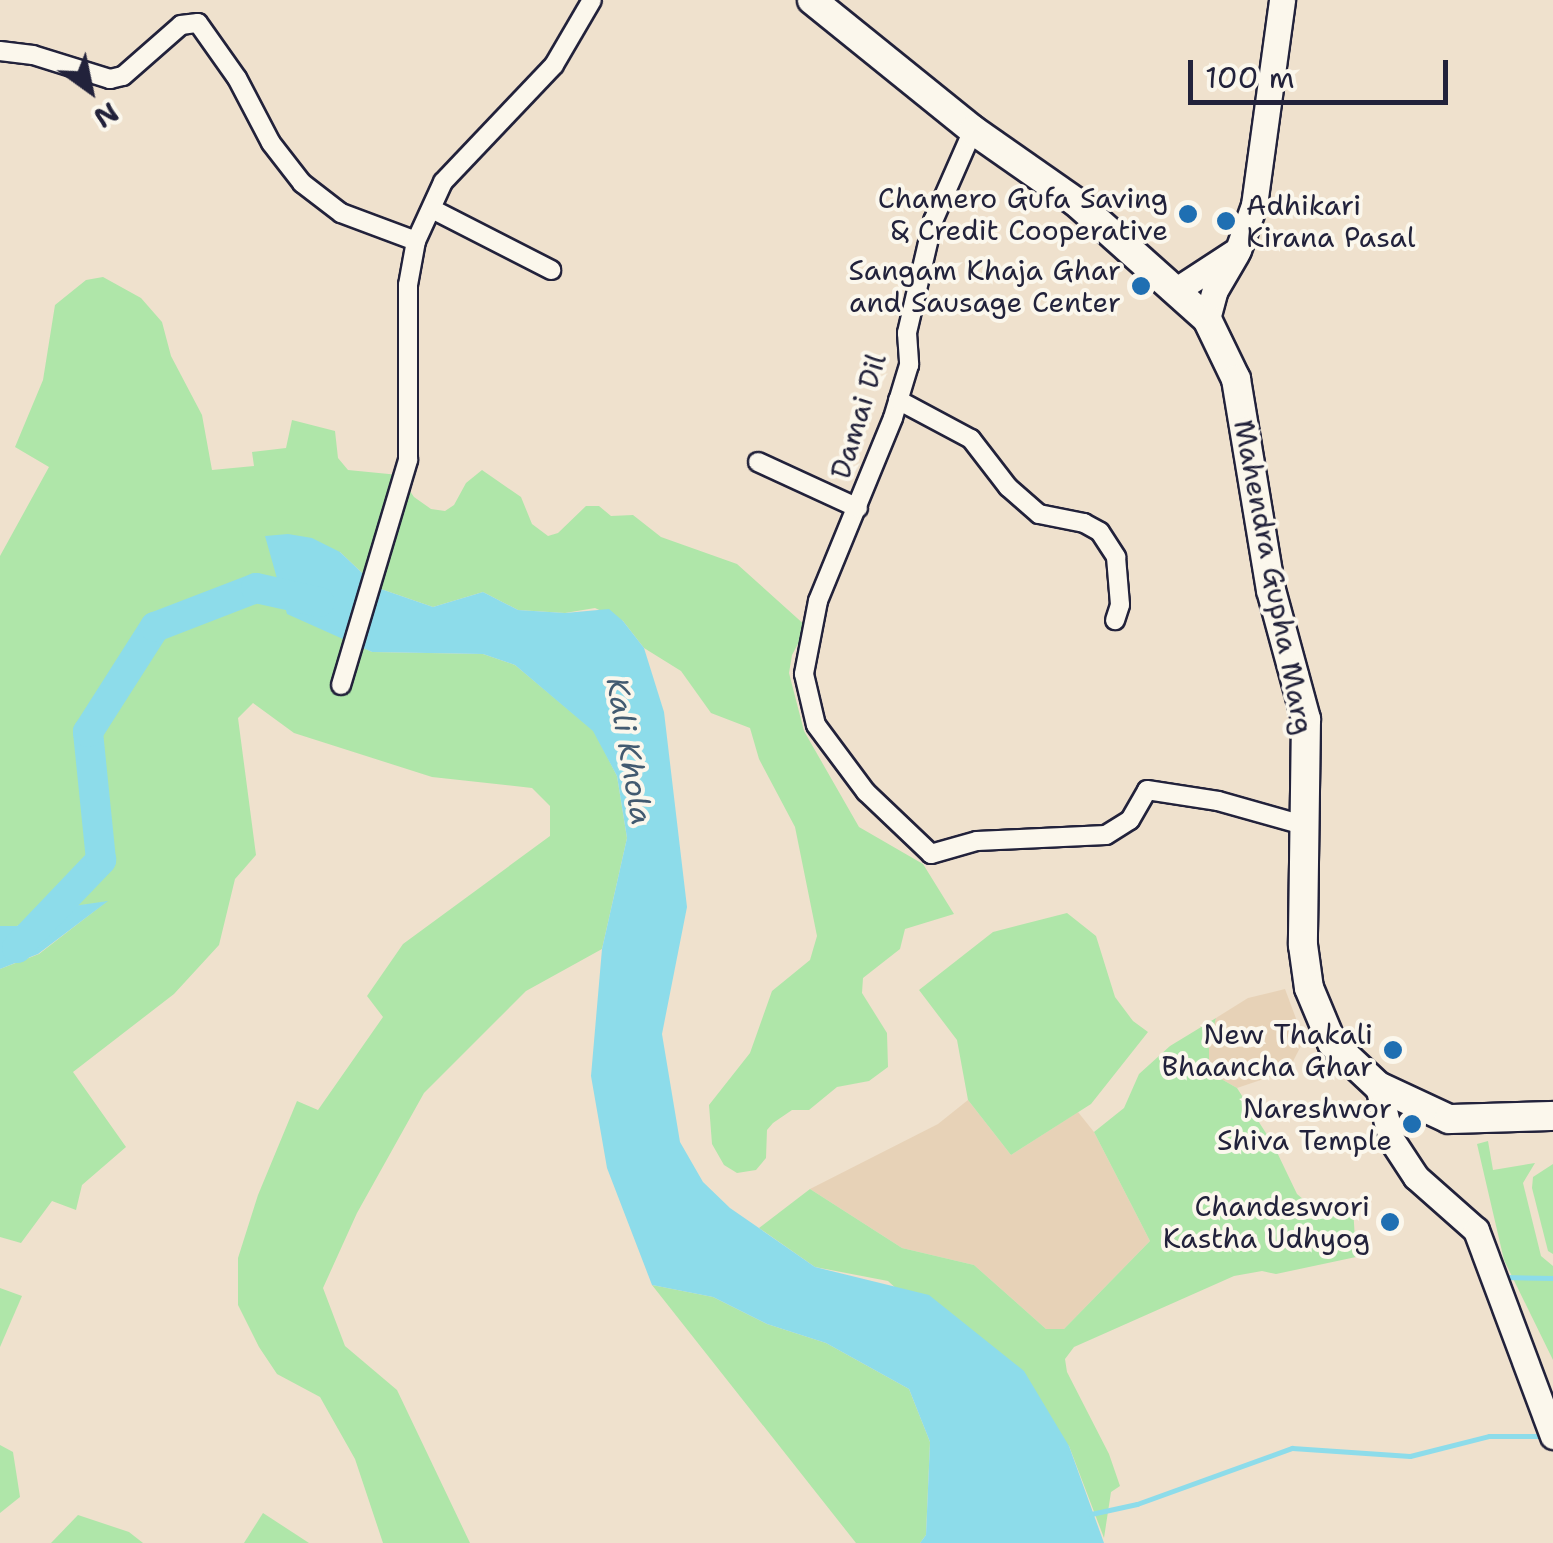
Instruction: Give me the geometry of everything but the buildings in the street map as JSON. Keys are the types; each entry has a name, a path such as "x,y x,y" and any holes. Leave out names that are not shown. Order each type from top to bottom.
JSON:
{"main road":[{"name":"Mahendra Gupha Marg","path":"812,0 973,130 1076,202 1206,319 1236,379 1271,590 1306,719 1308,775 1302,912 1310,988 1332,1043 1378,1086 1449,1120 1553,1116"},
{"path":"1206,319 1254,205 1282,0"},
{"path":"1175,291 1238,250"},
{"path":"1378,1086 1391,1139 1416,1177 1476,1230 1553,1436"}],"street":[{"path":"341,685 408,460 407,301 416,241 444,182 554,65 592,0"},
{"path":"0,51 33,54 110,79 123,76 182,26 198,23 238,78 271,143 302,183 342,213 416,241"},
{"name":"Damai Dil","path":"973,130 933,221 907,333 909,366 898,400 818,600 804,674 812,715 866,792 924,851 937,854 977,841 1106,835 1130,820 1148,790 1218,801 1303,825"},
{"path":"432,210 550,270"},
{"path":"898,400 971,439 1008,487 1038,514 1084,523 1100,532 1116,557 1120,605 1115,620"},
{"path":"758,462 858,508"}],"shaded area":[{"path":"1285,989 1304,1040 1288,1071 1237,1088 1209,1072 1209,1044 1216,1018 1248,998"},
{"path":"968,1100 1011,1155 1078,1112 1094,1132 1150,1241 1064,1329 1046,1329 974,1265 902,1248 810,1189 938,1124"}],"green space":[{"path":"103,277 141,298 162,322 171,356 202,415 212,470 254,466 252,452 286,448 292,420 335,431 338,458 348,470 399,475 414,497 431,509 445,511 454,505 466,483 482,470 521,497 532,524 548,536 558,533 586,506 599,506 611,516 633,515 661,537 737,564 807,627 792,655 789,673 804,731 859,827 923,864 954,914 905,929 900,949 863,978 862,993 887,1033 888,1067 869,1081 837,1087 809,1110 792,1110 773,1123 767,1130 766,1158 756,1170 737,1173 724,1165 712,1144 709,1105 750,1053 772,991 810,960 817,936 795,827 759,759 750,728 711,713 681,671 644,648 623,621 595,608 565,613 518,610 483,592 433,607 378,588 340,552 331,632 372,652 483,654 515,665 594,731 617,776 627,838 602,949 526,991 424,1093 357,1213 323,1288 345,1346 397,1390 470,1543 383,1543 355,1459 320,1397 277,1374 259,1347 238,1305 238,1258 258,1195 297,1101 318,1110 383,1017 367,996 403,944 550,836 550,806 532,788 432,777 294,733 253,703 238,718 256,855 235,879 219,945 174,994 73,1072 126,1147 82,1185 76,1210 52,1201 21,1243 0,1237 0,969 39,954 106,902 45,910 17,926 0,926 0,556 49,467 15,447 43,380 55,305 86,280"},
{"path":"1067,913 1096,936 1115,997 1133,1021 1148,1032 1091,1104 1011,1155 968,1100 957,1040 919,990 993,932"},
{"path":"1216,1018 1209,1044 1209,1072 1237,1088 1273,1144 1297,1194 1317,1211 1353,1206 1356,1257 1276,1274 1262,1271 1234,1276 1074,1347 1065,1359 1067,1372 1109,1454 1120,1486 1111,1492 1104,1538 1069,1446 888,1281 815,1267 759,1228 810,1189 902,1248 974,1265 1046,1329 1064,1329 1150,1241 1094,1132 1124,1108 1139,1074 1170,1046"},
{"path":"1488,1141 1493,1170 1535,1163 1523,1183 1541,1256 1553,1266 1553,1360 1504,1260 1477,1144"},
{"path":"1553,1164 1553,1254 1548,1251 1532,1188 1533,1177"},
{"path":"652,1285 713,1297 767,1324 826,1343 909,1389 930,1442 926,1535 920,1543 856,1543"},
{"path":"0,1288 22,1296 0,1347"},
{"path":"0,1445 13,1452 20,1497 0,1513"},
{"path":"263,1513 309,1543 244,1543"},
{"path":"78,1515 129,1532 143,1543 51,1543"}],"water":[{"path":"265,536 312,538 340,552 378,588 433,607 483,592 518,610 565,613 609,609 623,621 644,648 664,712 687,907 662,1034 680,1142 703,1182 730,1208 815,1267 929,1295 1024,1371 1069,1446 1104,1543 920,1543 926,1535 930,1442 909,1389 826,1343 767,1324 713,1297 652,1285 607,1168 591,1076 602,949 627,838 617,776 593,731 515,665 483,654 372,652 287,614"},
{"path":"108,901 38,954 0,969 0,926 17,926 45,910"}],"waterway":[{"name":"Kali Khola","path":"0,948 17,948 101,860 88,732 155,627 256,588 319,602"},
{"path":"1421,1165 1476,1214"},
{"path":"1504,1277 1553,1278"},
{"path":"1091,1514 1137,1504 1292,1448 1410,1456 1489,1436 1543,1436"}],"place":[{"name":"Chamero Gufa Saving & Credit Cooperative","path":"1188,214"},
{"name":"Adhikari Kirana Pasal","path":"1226,221"},
{"name":"Sangam Khaja Ghar and Sausage Center","path":"1141,286"},
{"name":"New Thakali Bhaancha Ghar","path":"1393,1050"},
{"name":"Nareshwor Shiva Temple","path":"1412,1124"},
{"name":"Chandeswori Kastha Udhyog","path":"1390,1222"}]}
